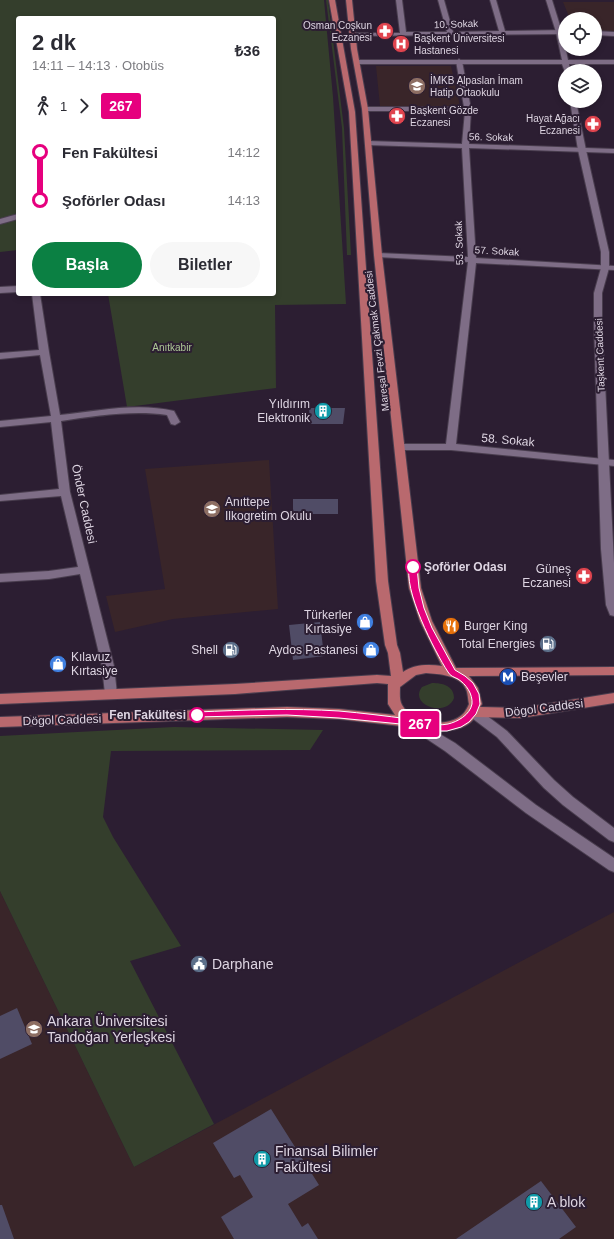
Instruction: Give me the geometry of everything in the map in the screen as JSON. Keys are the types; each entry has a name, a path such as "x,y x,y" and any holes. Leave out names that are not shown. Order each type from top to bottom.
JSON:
{"main road":[{"name":"Mareşal Fevzi Çakmak Caddesi","path":"332,0 352,112 382,581 391,645 394,653 398,681"},
{"name":"Mareşal Fevzi Çakmak Caddesi","path":"349,0 354,49 358,62 365,109 378,255 415,588 420,608 428,628 452,672"},
{"path":"452,672 462,678 475,694 476,704 473,712 466,720 447,728 436,728 411,722 400,714 394,705 392,694 394,685 414,671 426,669 439,669 452,672 613,670"},
{"name":"Dögol Caddesi","path":"0,699 235,690 377,679 398,681"},
{"name":"Dögol Caddesi","path":"473,712 490,714 520,713 614,698"},
{"name":"Dögol Caddesi","path":"0,722 287,712 339,714 411,722"}],"street":[{"path":"399,0 403,34"},
{"path":"441,0 446,33 451,38 530,40"},
{"path":"494,0 502,32"},
{"path":"549,0 558,22"},
{"name":"10. Sokak","path":"353,34 558,32"},
{"path":"602,33 614,34"},
{"path":"553,40 558,40"},
{"path":"564,56 565,62"},
{"name":"53. Sokak","path":"451,447 472,260 465,147 468,109 459,61"},
{"path":"358,62 614,62"},
{"name":"Taşkent Caddesi","path":"574,108 582,150 609,268 598,293 609,462 606,549 614,612"},
{"path":"365,109 468,109"},
{"name":"56. Sokak","path":"368,144 614,151"},
{"path":"0,222 16,217"},
{"name":"57. Sokak","path":"378,255 609,268"},
{"path":"0,290 16,289"},
{"name":"Önder Caddesi","path":"36,296 44,352 56,419 65,492 108,666 111,694"},
{"path":"0,356 44,352"},
{"path":"0,424 56,419 116,411 158,411 171,413 175,422"},
{"name":"58. Sokak","path":"400,447 451,447 609,462"},
{"path":"0,498 65,492"},
{"path":"0,578 49,575 85,570"},
{"path":"473,712 502,734 568,801 614,836"},
{"path":"411,722 450,747 531,809 614,866"}],"shaded area":[{"path":"563,2 614,2 614,33 602,32 602,12 567,12"},
{"name":"İMKB Alpaslan İmam Hatip Ortaokulu","path":"376,66 451,66 460,106 380,106"},
{"name":"Anıttepe Ilkogretim Okulu","path":"269,460 278,609 173,619 115,632 106,596 165,589 145,469"},
{"path":"0,891 134,1167 614,912 614,1239 0,1239"}],"green space":[{"name":"Anıtkabir","path":"0,0 324,0 333,97 346,304 275,305 276,388 127,407 108,296 276,296 276,16 16,16 16,250 0,252"},
{"path":"326,0 328,0 344,128 351,255 347,255 342,128"},
{"path":"432,683 444,685 450,688 454,694 454,698 450,704 437,708 424,704 420,699 419,693 422,687"},
{"path":"174,727 323,730 310,750 111,751 103,817 113,837 181,946 130,961 214,1124 134,1167 0,891 0,736"}],"building":[{"path":"309,408 345,408 343,424 310,424"},
{"path":"293,499 338,499 338,514 293,514"},
{"path":"320,622 324,656 293,660 289,625"},
{"path":"17,1008 32,1044 0,1059 0,1016"},
{"name":"Finansal Bilimler Fakültesi","path":"271,1109 319,1185 288,1204 302,1227 308,1223 318,1239 234,1239 221,1217 253,1197 240,1175 234,1178 213,1143"},
{"name":"A blok","path":"541,1181 576,1227 559,1239 456,1239"},
{"path":"0,1205 2,1205 14,1239 0,1239"}],"bus line":[{"name":"267","path":"197,715 287,712 339,714 411,722 436,728 447,728 466,720 473,712 476,704 475,694 462,678 452,672 428,628 420,608 415,588 413,567"}],"place":[{"name":"Osman Coşkun Eczanesi","path":"385,31"},
{"name":"Başkent Üniversitesi Hastanesi","path":"401,44"},
{"name":"İMKB Alpaslan İmam Hatip Ortaokulu","path":"417,86"},
{"name":"Başkent Gözde Eczanesi","path":"397,116"},
{"name":"Hayat Ağacı Eczanesi","path":"593,124"},
{"name":"Yıldırım Elektronik","path":"323,411"},
{"name":"Anıttepe Ilkogretim Okulu","path":"212,509"},
{"name":"Şoförler Odası","path":"413,567"},
{"name":"Güneş Eczanesi","path":"584,576"},
{"name":"Türkerler Kırtasiye","path":"365,622"},
{"name":"Burger King","path":"451,626"},
{"name":"Total Energies","path":"548,644"},
{"name":"Shell","path":"231,650"},
{"name":"Aydos Pastanesi","path":"371,650"},
{"name":"Kılavuz Kırtasiye","path":"58,664"},
{"name":"Beşevler","path":"508,677"},
{"name":"Fen Fakültesi","path":"197,715"},
{"name":"Darphane","path":"199,964"},
{"name":"Ankara Üniversitesi Tandoğan Yerleşkesi","path":"34,1029"},
{"name":"Finansal Bilimler Fakültesi","path":"262,1159"},
{"name":"A blok","path":"534,1202"}]}
